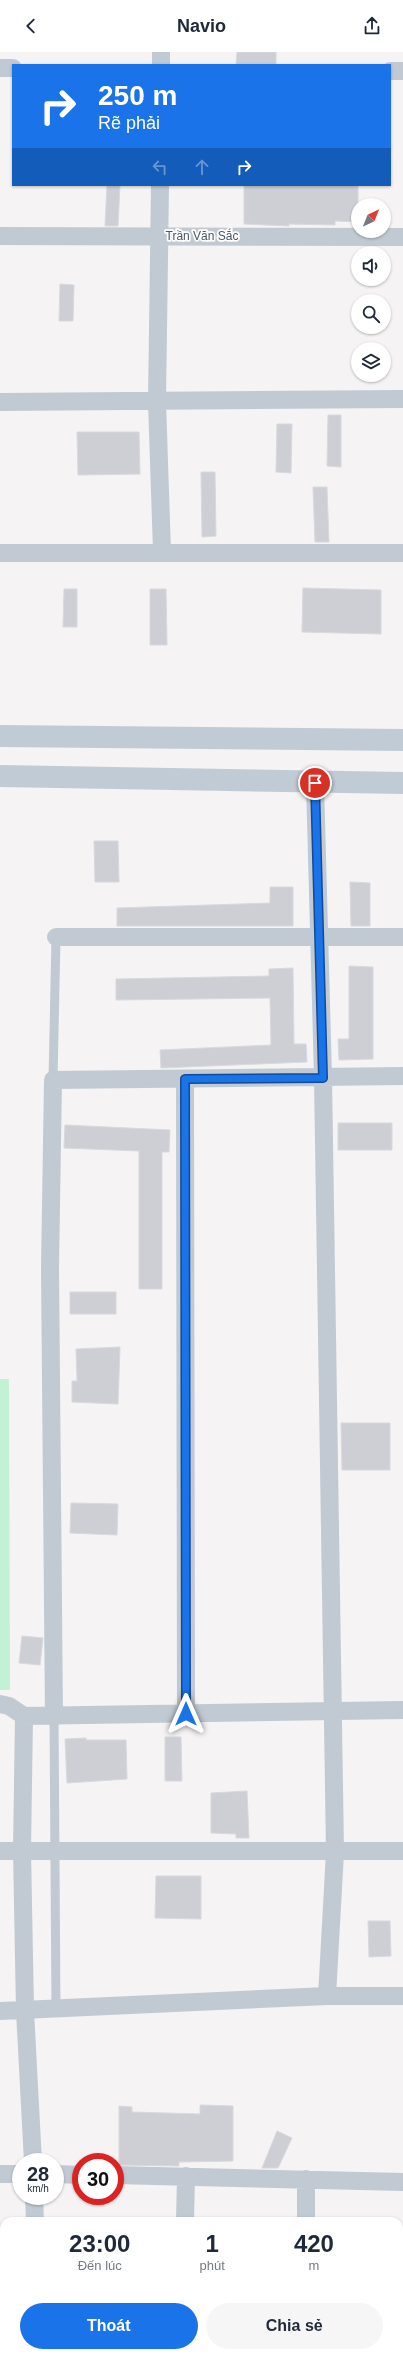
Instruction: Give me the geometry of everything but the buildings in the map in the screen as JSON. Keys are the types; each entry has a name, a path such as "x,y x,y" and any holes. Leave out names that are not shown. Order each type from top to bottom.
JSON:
{"street":[{"path":"161,52 161,64"},
{"path":"0,68 12,68"},
{"path":"391,71 403,71"},
{"path":"160,186 157,402 162,551"},
{"name":"Trần Văn Sắc","path":"0,236 403,237"},
{"path":"0,402 403,400"},
{"path":"0,552 162,551 403,553"},
{"path":"0,736 403,740"},
{"path":"0,776 315,783 403,783"},
{"path":"315,783 323,1078 335,1852 327,1996"},
{"path":"56,937 403,937"},
{"path":"54,1716 50,1268 53,1080 403,1076"},
{"path":"185,1079 186,1714"},
{"path":"0,1704 8,1706 24,1716 403,1710"},
{"path":"24,1716 22,1850 25,2011 33,2153"},
{"path":"0,1851 403,1851"},
{"path":"0,2012 327,1996 403,1996"},
{"path":"0,2174 12,2174"},
{"path":"124,2175 403,2182"},
{"path":"185,2217 186,2176"},
{"path":"306,2179 306,2217"},
{"path":"34,2205 35,2217"}],"lane":[{"path":"53,1080 56,937"},
{"path":"54,1716 56,2010"}],"green space":[{"path":"0,1379 9,1379 10,1690 0,1690"}],"route":[{"path":"186,1714 185,1079 323,1078 315,783"}]}
